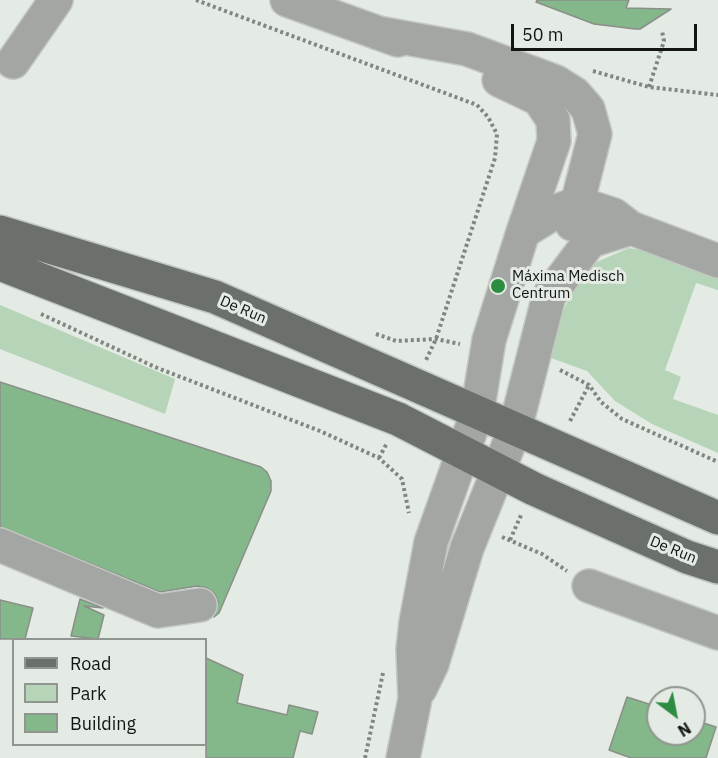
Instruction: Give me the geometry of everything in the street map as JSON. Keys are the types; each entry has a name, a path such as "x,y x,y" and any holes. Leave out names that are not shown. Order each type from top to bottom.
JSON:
{"main road":[{"name":"De Run","path":"0,232 215,297 718,518"},
{"name":"De Run","path":"0,264 376,410 627,531 718,567"}],"street":[{"path":"14,62 56,0"},
{"path":"286,0 462,63 538,99 553,120 554,141 489,340 477,412 438,518 429,554 413,649 415,699 403,758"},
{"path":"378,33 467,49 556,82 575,94 588,110 595,134 578,203 549,296 515,429 467,548 432,664 415,699"},
{"path":"524,232 557,211 578,203 614,215 631,228 718,261"},
{"path":"549,296 590,241 631,228"},
{"path":"0,545 158,611 200,605"},
{"path":"588,586 718,633"}],"path":[{"path":"196,0 477,105 488,117 497,134 495,158 436,339"},
{"path":"649,87 664,41 662,31"},
{"path":"31,309 154,367 320,431 379,458 402,479 409,510"},
{"path":"590,385 601,402 622,419 718,462"},
{"path":"510,540 542,554 588,586"}],"green space":[{"path":"629,248 669,255 718,274 718,290 696,283 665,370 681,377 673,399 718,415 718,453 652,424 615,401 587,371 551,358 563,311 585,267"},
{"path":"0,305 175,379 165,414 0,349"}],"building":[{"path":"537,0 629,0 626,8 671,9 640,29 635,29 594,24 536,2"},
{"path":"0,382 261,467 267,472 271,481 271,491 219,613 214,617 218,602 215,594 207,588 197,586 160,592 0,527"},
{"path":"80,599 103,608 84,606 104,615 98,638 71,636"},
{"path":"0,600 33,608 25,638 0,639"},
{"path":"207,658 243,675 237,703 287,715 289,705 318,712 312,734 300,731 293,758 206,758"},
{"path":"627,697 646,703 646,746 706,746 706,724 716,727 706,758 631,758 609,750"}],"place":[{"name":"Máxima Medisch Centrum","path":"498,286"}]}
